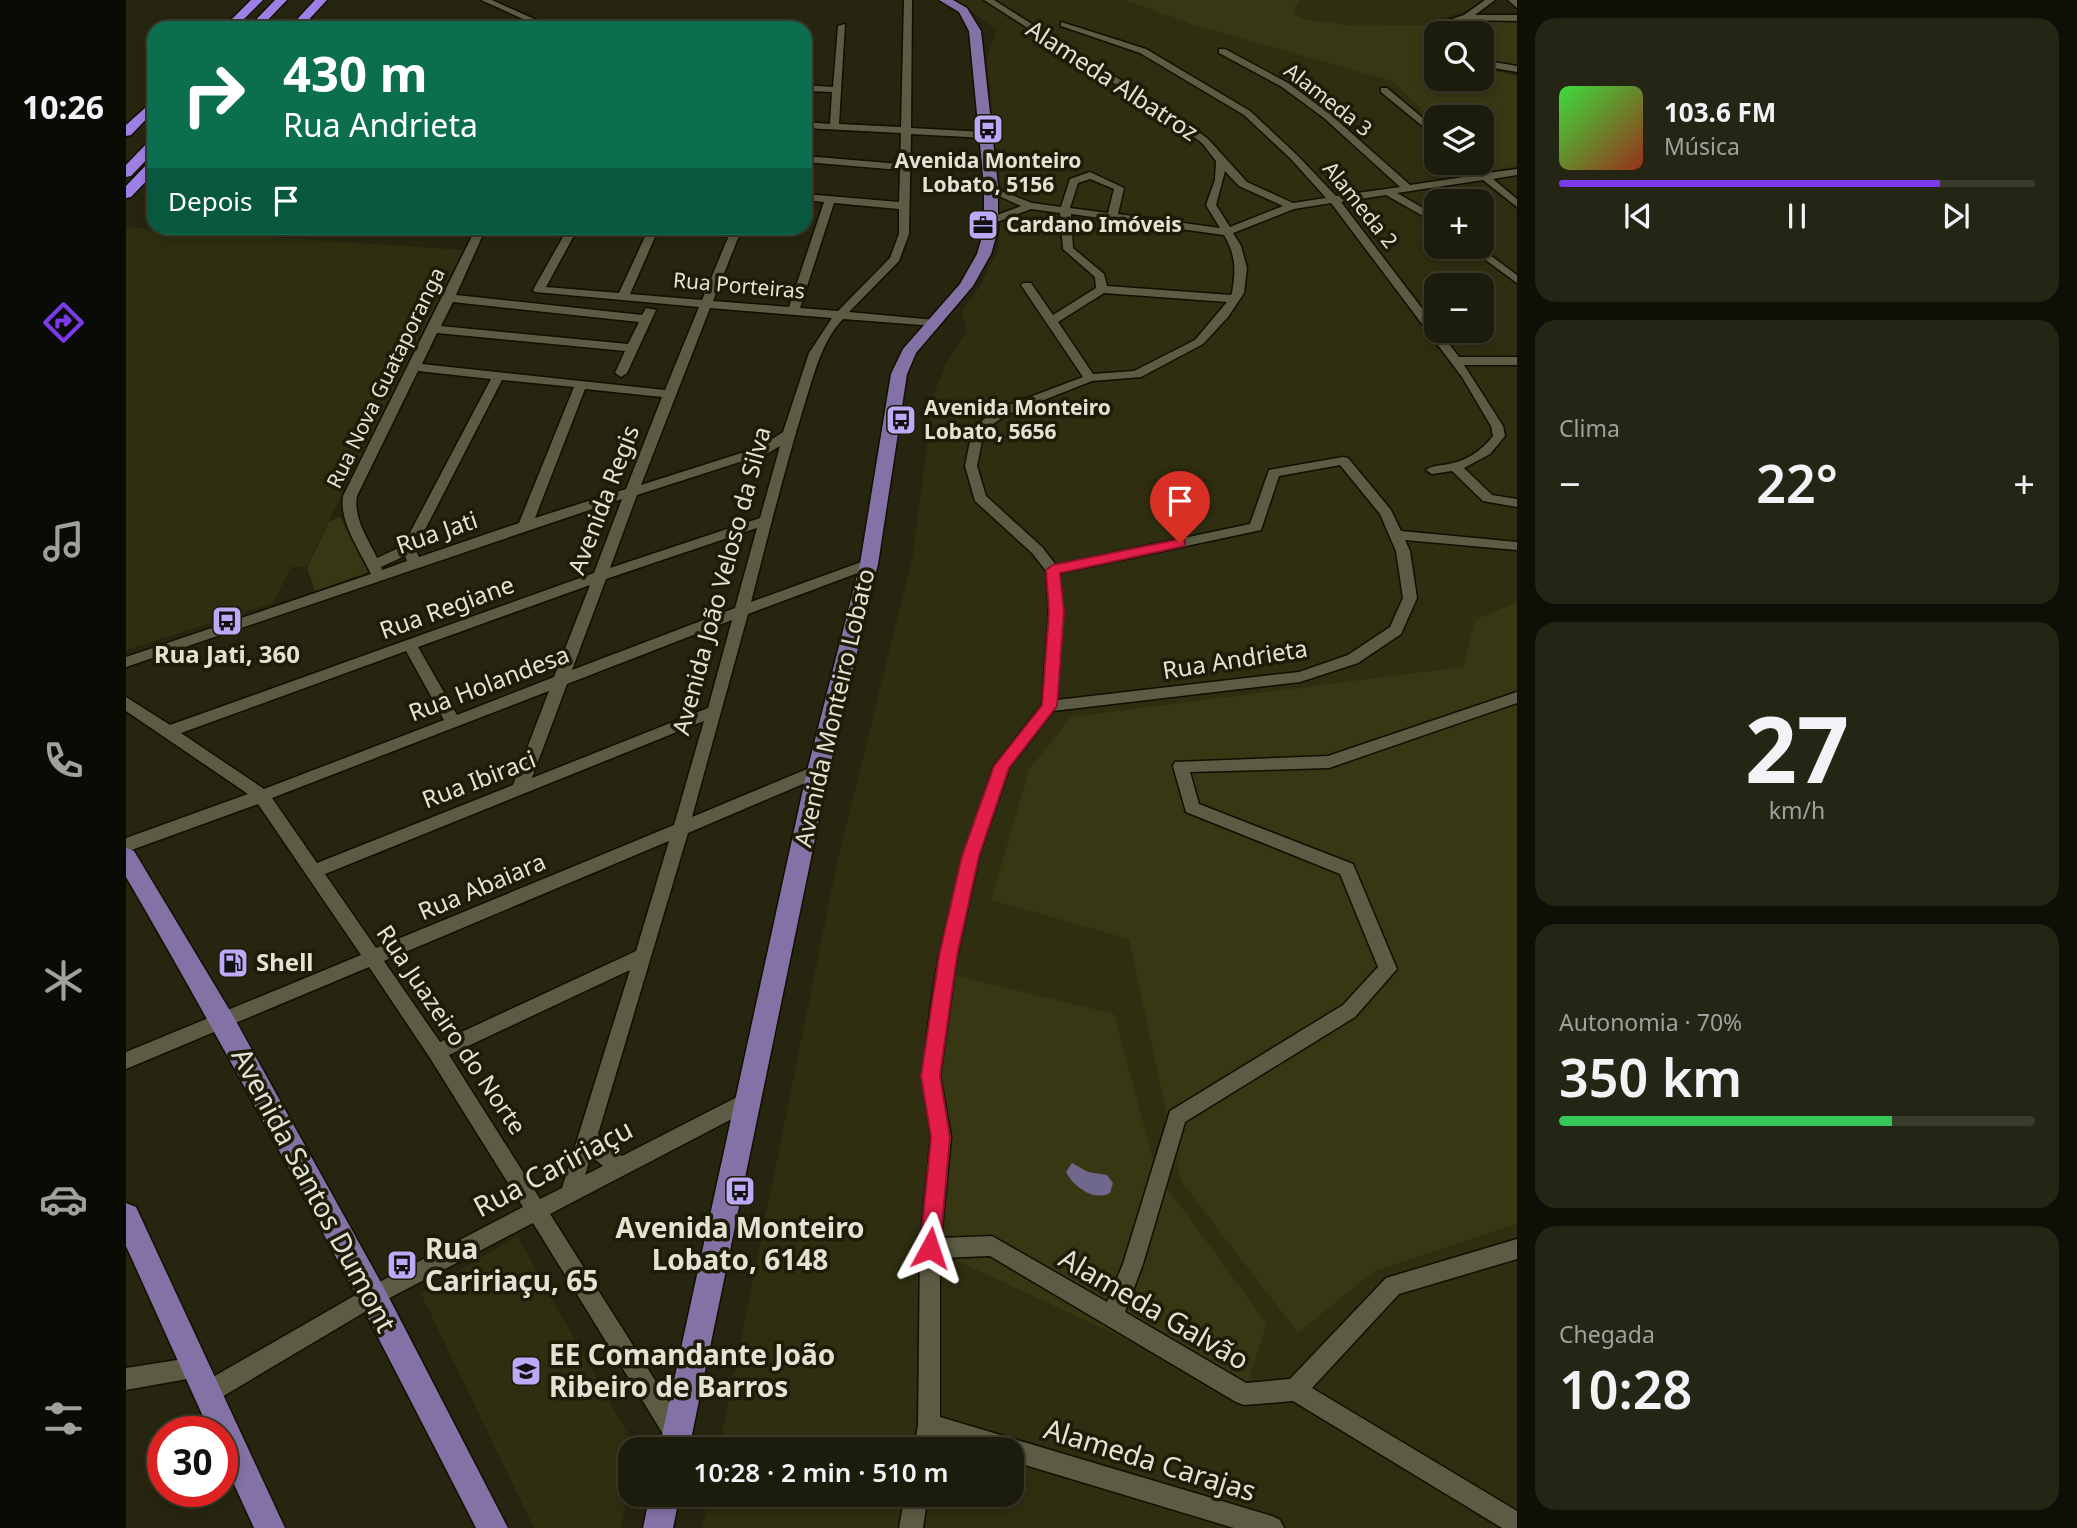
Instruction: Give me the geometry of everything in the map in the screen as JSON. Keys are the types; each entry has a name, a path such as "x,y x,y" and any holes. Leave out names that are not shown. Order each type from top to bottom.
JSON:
{"highway":[{"path":"235,21 257,0"},
{"path":"261,21 281,0"},
{"path":"273,21 293,0"},
{"path":"290,21 309,0"},
{"path":"302,21 321,0"},
{"path":"126,132 147,111"},
{"path":"126,160 147,138"},
{"path":"126,173 147,151"},
{"path":"126,194 147,172"}],"main road":[{"name":"Avenida Monteiro Lobato","path":"676,1437 818,771 869,564 899,374 908,352 967,286 978,267 993,220 980,60 975,32 968,15 945,0"},
{"name":"Avenida Santos Dumont","path":"126,858 223,1022 373,1296 493,1528"},
{"path":"129,1229 270,1528"},
{"path":"658,1528 662,1507"}],"street":[{"path":"485,0 534,21"},
{"name":"Avenida João Veloso da Silva","path":"570,1192 715,711 789,434 814,353 822,337 839,315 895,259 904,234 908,0"},
{"name":"Alameda Albatroz","path":"988,0 1173,117 1205,141 1221,162 1220,180 1211,205 1236,246 1242,268 1238,293 1199,342 1137,374 1090,378 1002,412 984,425 976,441 971,466 980,498 1037,550 1053,570"},
{"path":"1455,21 1491,0"},
{"path":"1512,0 1517,5"},
{"path":"1464,18 1517,18"},
{"name":"Alameda 2","path":"1064,24 1143,51 1247,113 1334,200 1456,361 1497,426 1499,436 1492,446 1474,460 1456,468 1432,470"},
{"path":"834,127 842,26"},
{"name":"Alameda 3","path":"1222,51 1285,85 1327,116 1406,187"},
{"path":"1494,65 1517,69"},
{"path":"812,88 837,90"},
{"path":"1384,90 1424,124"},
{"path":"812,125 985,135"},
{"path":"812,160 904,167"},
{"path":"1221,162 1242,184 1293,206"},
{"path":"991,190 1030,206 1227,232 1293,206 1517,172"},
{"path":"1102,289 1100,276 1068,249 1065,209 1074,181 1090,175 1119,188 1112,218"},
{"path":"1483,175 1517,204"},
{"path":"1385,190 1424,214"},
{"path":"812,198 904,206"},
{"path":"794,310 830,199"},
{"path":"993,220 1030,206"},
{"name":"Rua Nova Guataporanga","path":"376,571 351,517 350,496 478,235"},
{"name":"Rua Porteiras","path":"569,235 539,290 935,323"},
{"path":"624,295 651,235"},
{"name":"Avenida Regis","path":"519,790 598,577 734,235"},
{"path":"1489,259 1517,280"},
{"path":"1027,285 1090,378"},
{"path":"1052,321 1102,289 1234,299"},
{"path":"449,298 646,319"},
{"path":"621,373 655,298"},
{"path":"433,329 632,348"},
{"path":"1456,361 1517,360"},
{"path":"415,367 669,394"},
{"path":"376,571 402,551 498,376"},
{"path":"525,526 581,384"},
{"name":"Rua Jati","path":"126,662 376,571 416,565 525,526 764,450 789,434"},
{"name":"Rua Jati","path":"764,450 784,453"},
{"name":"Rua Andrieta","path":"1049,706 1083,705 1300,677 1353,659 1396,630 1410,598 1403,551 1386,513 1343,461 1274,473 1256,527 1053,570"},
{"path":"1456,468 1488,498 1517,503"},
{"name":"Rua Regiane","path":"167,732 598,577 743,528 765,527"},
{"path":"1396,535 1517,546"},
{"path":"365,548 380,554 402,551"},
{"path":"402,551 416,565"},
{"name":"Rua Holandesa","path":"126,845 560,682 743,608 869,564"},
{"path":"927,1437 930,1248 941,1137 931,1076 948,956 971,856 1002,766 1049,706 1056,612 1053,570"},
{"path":"750,585 784,594"},
{"path":"703,625 735,639"},
{"path":"410,645 453,722"},
{"path":"1112,1317 1133,1264 1177,1117 1349,1011 1388,969 1347,869 1192,808 1181,766 1329,762 1517,697"},
{"name":"Rua Juazeiro do Norte","path":"126,703 261,795 436,1052 538,1210 672,1437"},
{"name":"Rua Ibiraci","path":"315,871 715,711"},
{"name":"Rua Ibiraci","path":"662,733 692,732 707,738"},
{"name":"Rua Abaiara","path":"126,1061 818,771"},
{"path":"643,845 660,847 672,854"},
{"path":"436,1052 642,957"},
{"path":"598,977 619,978 633,987"},
{"name":"Rua Caririaçu","path":"201,1380 373,1296 746,1102"},
{"path":"588,1135 602,1155 620,1166"},
{"name":"Alameda Galvão","path":"930,1248 992,1246 1244,1394 1295,1390"},
{"path":"1517,1249 1393,1285 1295,1390 1517,1524"},
{"path":"126,1379 201,1380"},
{"name":"Alameda Carajas","path":"929,1425 970,1437"},
{"name":"Alameda Carajas","path":"1024,1453 1272,1528"},
{"path":"911,1528 915,1507"}],"shaded area":[{"path":"950,0 1483,0 1468,10 1433,21 1424,21 1424,30 1411,51 1424,65 1424,91 1494,91 1494,71 1517,76 1517,1528 702,1528 706,1507 1024,1507 1024,1437 721,1437 836,867 912,560 934,394 946,363 967,331 962,311 982,283 999,247 999,193 987,60 996,30 973,12"},
{"path":"1124,0 1300,0 1294,9 1296,15 1303,19 1354,26 1424,25 1424,91 1494,91 1494,71 1517,76 1517,166 1494,170 1494,105 1424,105 1424,112 1392,81 1195,25"},
{"path":"1517,20 1517,68 1494,63 1494,21 1465,21"},
{"path":"126,227 147,228 147,235 243,235 463,250 306,567 291,567 273,603 126,650"},
{"path":"340,517 368,572 315,591 307,568 329,522"},
{"path":"1517,602 1517,1224 1373,1272 1298,1333 1181,1181 1129,939 991,900 1029,770 1071,717 1463,667 1475,620"},
{"path":"945,973 1114,1014 1157,1174 1267,1324 1244,1394 930,1248"},
{"path":"1072,1163 1088,1172 1107,1175 1113,1183 1110,1193 1091,1194 1079,1187 1066,1172"},
{"name":"EE Comandante João Ribeiro de Barros","path":"517,1236 629,1437 618,1437 618,1507 626,1507 620,1528 534,1528 421,1294"}],"place":[{"name":"Avenida Monteiro Lobato, 5156","path":"988,129"},
{"name":"Cardano Imóveis","path":"983,225"},
{"name":"Avenida Monteiro Lobato, 5656","path":"901,420"},
{"name":"Rua Jati, 360","path":"227,621"},
{"name":"Shell","path":"233,963"},
{"name":"Avenida Monteiro Lobato, 6148","path":"740,1191"},
{"name":"Rua Caririaçu, 65","path":"402,1265"},
{"name":"EE Comandante João Ribeiro de Barros","path":"526,1371"}],"route":[{"path":"930,1248 941,1137 931,1076 948,956 971,856 1002,766 1049,706 1056,612 1053,570 1180,543"}]}
